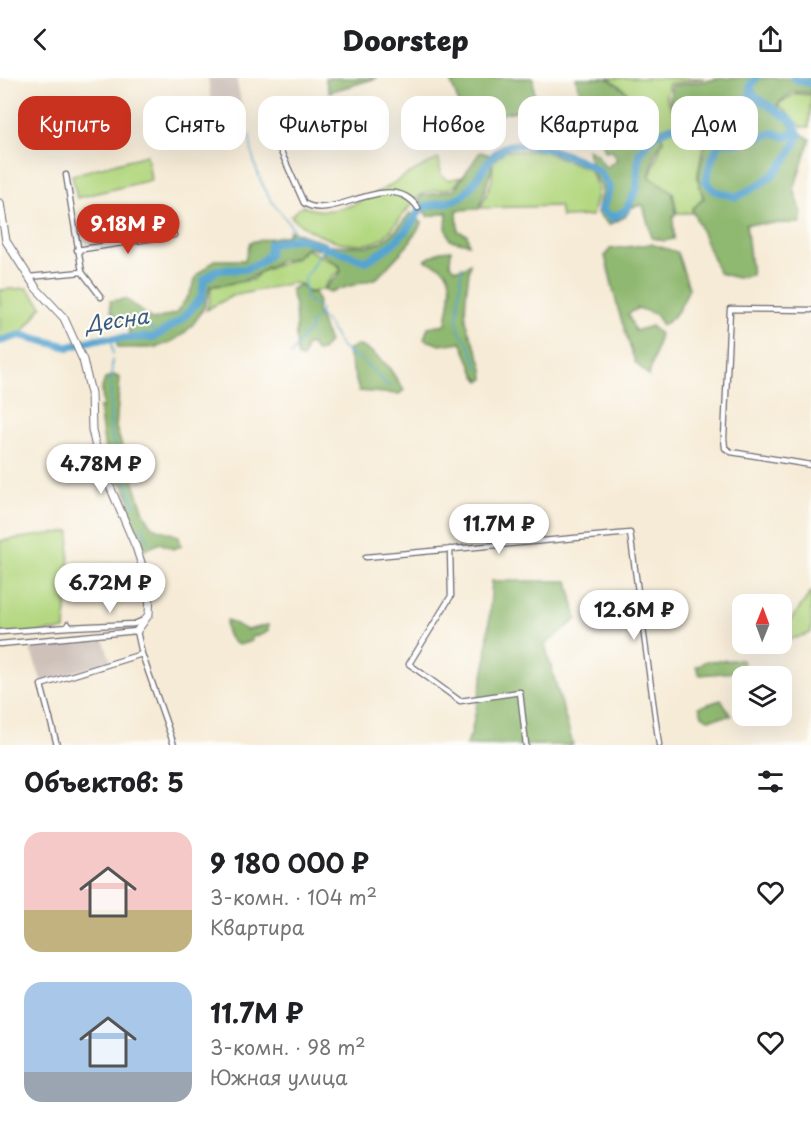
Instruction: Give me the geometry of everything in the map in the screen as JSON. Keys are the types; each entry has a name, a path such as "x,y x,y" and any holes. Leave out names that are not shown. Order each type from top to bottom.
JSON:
{"street":[{"path":"280,150 304,203 310,207 322,209 376,193 407,197 418,208"},
{"path":"66,175 82,272 101,297"},
{"path":"0,203 6,241 29,277 71,331 81,356 91,393 92,430 99,461 136,547 150,590 151,601 147,619 137,631 0,644"},
{"path":"77,250 174,236"},
{"path":"29,277 82,272"},
{"path":"811,310 730,309 724,438 725,448 731,452 811,465"},
{"path":"366,557 630,533 659,745"},
{"path":"450,549 451,596 409,664 460,702 520,692 526,745"},
{"path":"0,632 68,626 134,624 147,619"},
{"path":"137,631 142,654 174,745"},
{"path":"57,745 41,685 142,654"}],"shaded area":[{"path":"208,78 236,78 240,96 210,96"},
{"path":"104,641 111,661 42,682 30,649"}],"green space":[{"path":"325,78 377,78 329,92"},
{"path":"460,78 533,78 535,96 518,96 518,111 506,113 506,96 456,96 451,82"},
{"path":"576,78 605,78 630,96 581,96"},
{"path":"609,78 705,78 669,84 666,97 671,107 671,125 659,129 659,96 630,96"},
{"path":"723,78 811,78 811,93 793,92 777,104 791,127 810,139 794,189 801,210 801,223 746,224 752,275 737,278 719,273 692,209 704,199 698,179 704,150 758,150 758,96 671,96 671,102 670,100 671,86"},
{"path":"795,94 811,95 809,127 802,127 778,104"},
{"path":"671,130 671,150 702,150 697,178 703,198 692,209 692,213 677,213 673,192 650,177 663,140 661,134"},
{"path":"659,132 663,139 659,146"},
{"path":"587,150 596,153 606,168 617,159 612,150 657,150 649,177 672,192 676,213 673,217 674,239 664,241 652,238 643,205 632,207 625,217 609,225 597,213 602,188 593,173"},
{"path":"505,151 543,151 589,169 598,189 592,216 561,217 559,206 481,208 492,180 493,162"},
{"path":"480,152 488,154 492,168 479,209 457,210 458,231 467,234 469,244 450,240 446,228 447,212 428,217 418,202 422,196 454,190"},
{"path":"147,155 151,180 77,198 72,175"},
{"path":"439,159 441,175 448,180 462,177 448,189 421,195 384,237 374,242 349,244 335,241 309,230 291,216 302,206 320,210 338,209 355,204"},
{"path":"410,213 422,223 407,246 377,278 330,292 324,289 341,272 340,266 321,253 330,245 367,246 376,244 392,234"},
{"path":"289,230 326,243 318,250 307,247 295,258 279,261 250,278 224,285 210,285 205,306 200,315 186,332 177,338 152,348 118,348 115,336 127,335 130,331 111,311 110,301 126,299 153,320 176,313 189,295 197,275 215,260 245,260 250,242 288,235"},
{"path":"651,244 677,252 689,288 676,314 662,325 655,314 638,308 628,314 635,331 651,326 660,334 649,376 635,362 618,309 605,256 610,249"},
{"path":"307,249 339,266 340,272 333,275 322,290 308,292 301,284 292,283 232,296 206,310 211,287 252,280 262,271 296,258"},
{"path":"451,250 450,263 455,269 464,268 470,263 466,321 482,366 484,379 480,381 461,342 440,345 424,339 428,327 446,324 451,286 447,273 425,260 441,251"},
{"path":"301,284 308,293 315,293 318,300 317,311 329,342 322,351 316,351 310,344 306,346 303,358 298,357 295,305 291,289"},
{"path":"27,288 42,306 23,332 0,339 0,290"},
{"path":"357,345 369,350 388,366 404,390 399,394 359,391 347,350"},
{"path":"114,375 120,378 116,428 144,513 152,527 179,536 181,546 173,549 160,543 145,550 128,508 129,499 124,486 115,478 106,457 99,407 103,407 102,388 105,379"},
{"path":"70,531 65,630 0,635 0,541"},
{"path":"492,581 568,581 577,619 545,645 573,745 466,745 471,734 486,661"},
{"path":"811,592 811,633 792,639 792,619"},
{"path":"227,620 247,630 268,625 268,630 264,634 251,637 252,641 239,645 228,635"},
{"path":"742,660 744,666 732,666 732,672 700,675 696,667 706,661"},
{"path":"721,700 731,716 708,719 702,715 699,707"}],"waterway":[{"name":"Десна","path":"0,341 20,335 69,347 97,339 155,337 181,320 202,297 204,280 217,270 246,269 261,262 269,254 270,244 299,238 366,261 398,238 422,207 448,202 462,196 496,153 512,145 552,150 591,166 599,172 609,187 606,201 601,209 612,218 626,210 637,188 639,153 653,135 699,117 713,122 720,142 711,161 706,182 715,191 736,197 775,173 788,157 799,135 792,121 754,96 750,86 756,78"},
{"name":"Десна","path":"794,78 811,84"},
{"name":"Десна","path":"749,96 753,93"},
{"path":"758,138 774,133 785,137 792,134 795,127"},
{"path":"250,135 252,154 261,182 291,226 297,239"},
{"path":"291,355 303,336 310,331 310,323 319,316 321,309 306,299 304,278 326,248"},
{"path":"462,266 457,318 459,332 468,342 479,370"},
{"path":"320,316 329,325 342,348 363,361 390,387"},
{"path":"140,318 158,335"},
{"path":"112,341 113,354"},
{"path":"112,360 110,431 135,506"},
{"path":"142,525 149,543"}]}
